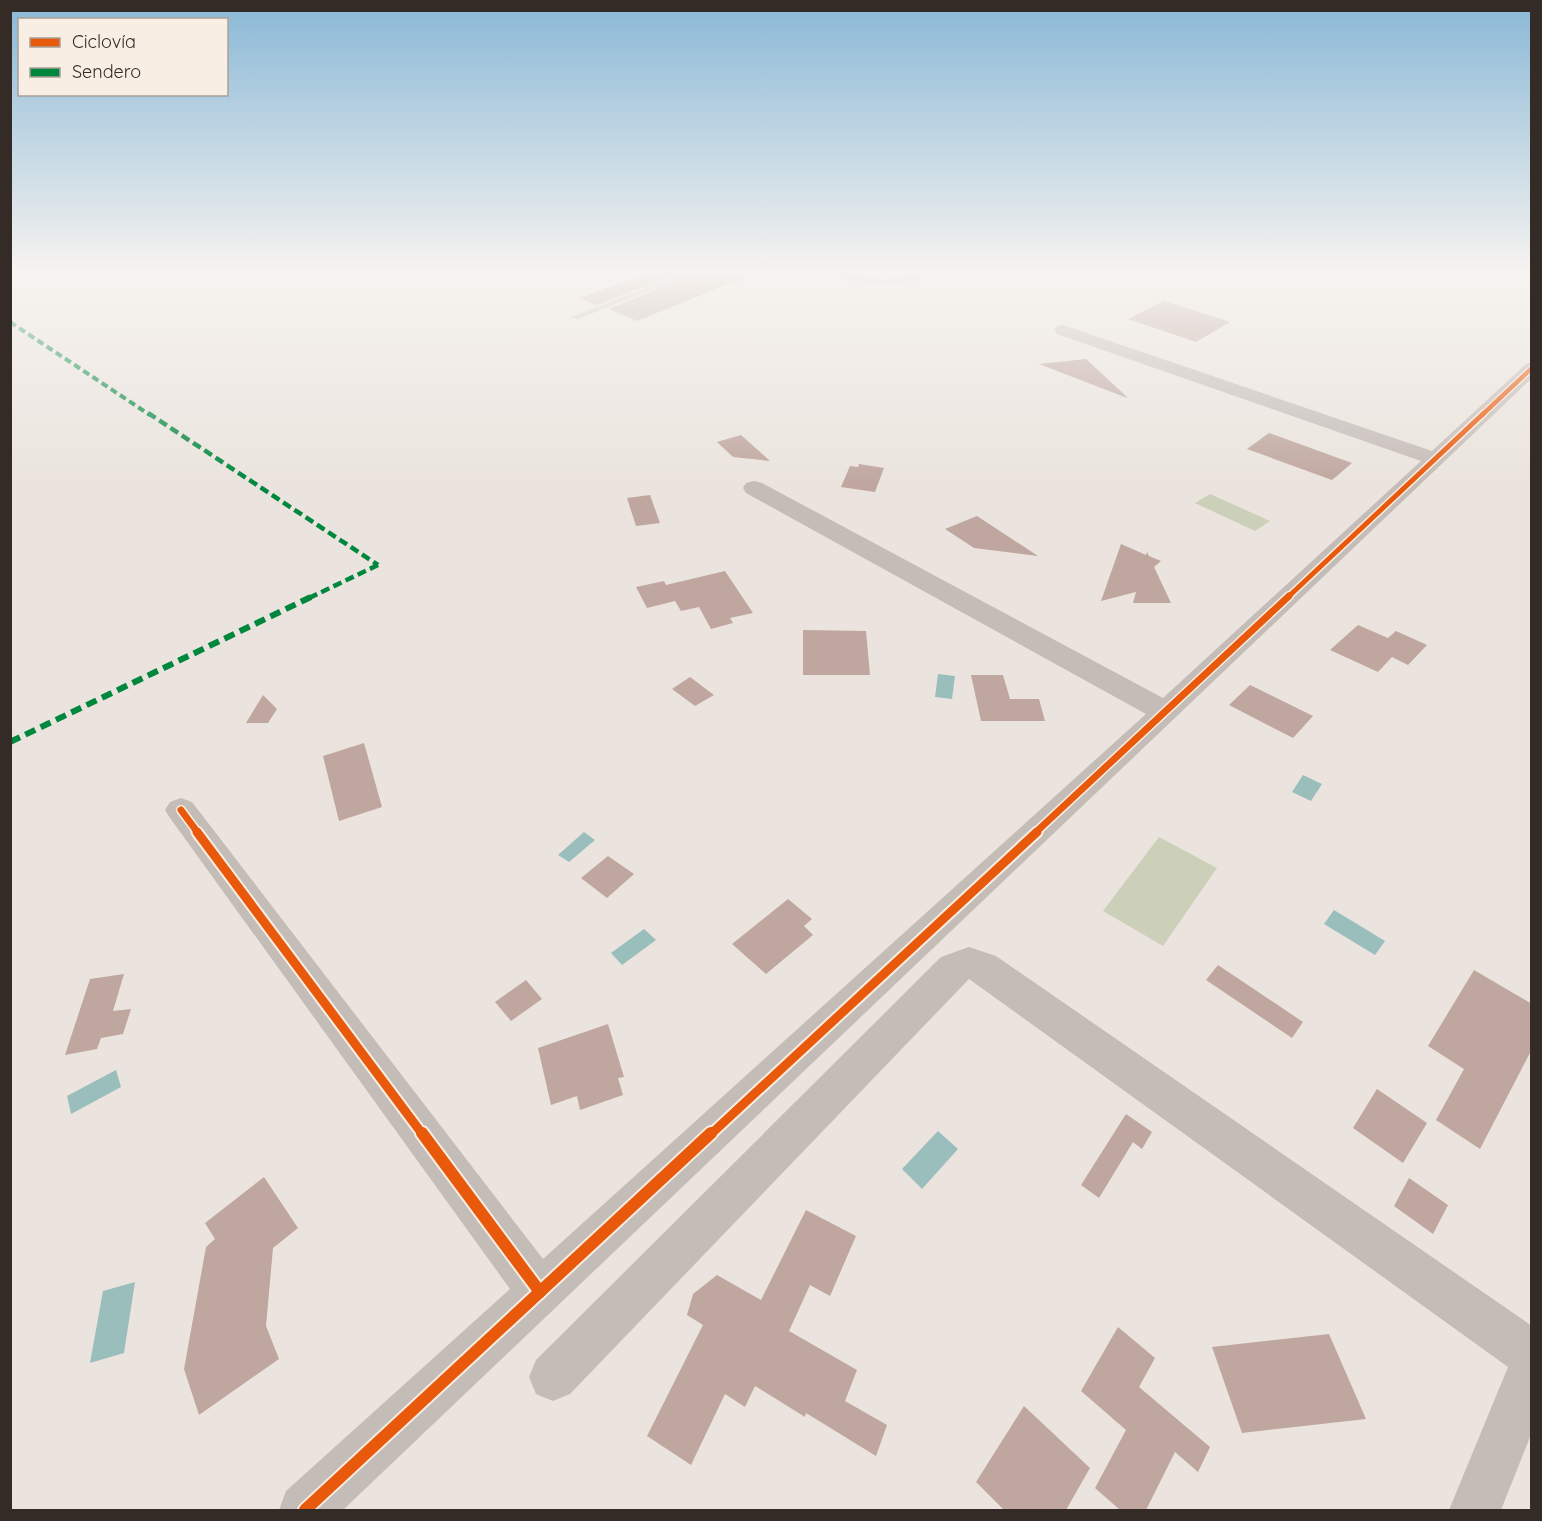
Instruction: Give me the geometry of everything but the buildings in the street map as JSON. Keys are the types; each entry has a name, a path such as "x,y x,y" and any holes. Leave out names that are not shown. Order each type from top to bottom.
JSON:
{"street":[{"path":"1098,342 1435,459"},
{"path":"305,1510 1166,712 1532,368"},
{"path":"754,488 1166,712"},
{"path":"181,810 540,1292"},
{"path":"553,1377 954,968 969,963 983,967 1532,1355"},
{"path":"1475,1510 1532,1368"}],"green space":[{"path":"1210,494 1270,521 1255,531 1195,503"},
{"path":"1159,837 1217,868 1163,946 1103,911"}],"water":[{"path":"938,674 955,676 952,699 935,697"},
{"path":"1303,775 1322,784 1311,801 1292,792"},
{"path":"584,832 595,840 569,862 558,855"},
{"path":"1334,910 1385,941 1375,955 1324,924"},
{"path":"644,929 656,940 622,965 611,953"},
{"path":"116,1070 121,1087 71,1114 67,1096"},
{"path":"938,1131 958,1149 922,1189 902,1169"},
{"path":"135,1282 124,1353 90,1363 103,1291"}],"marked path":[{"path":"40,342 378,565"},
{"path":"10,742 378,565"}],"cycle path":[{"path":"305,1510 1166,712 1532,368"},
{"path":"181,810 540,1292"}]}
